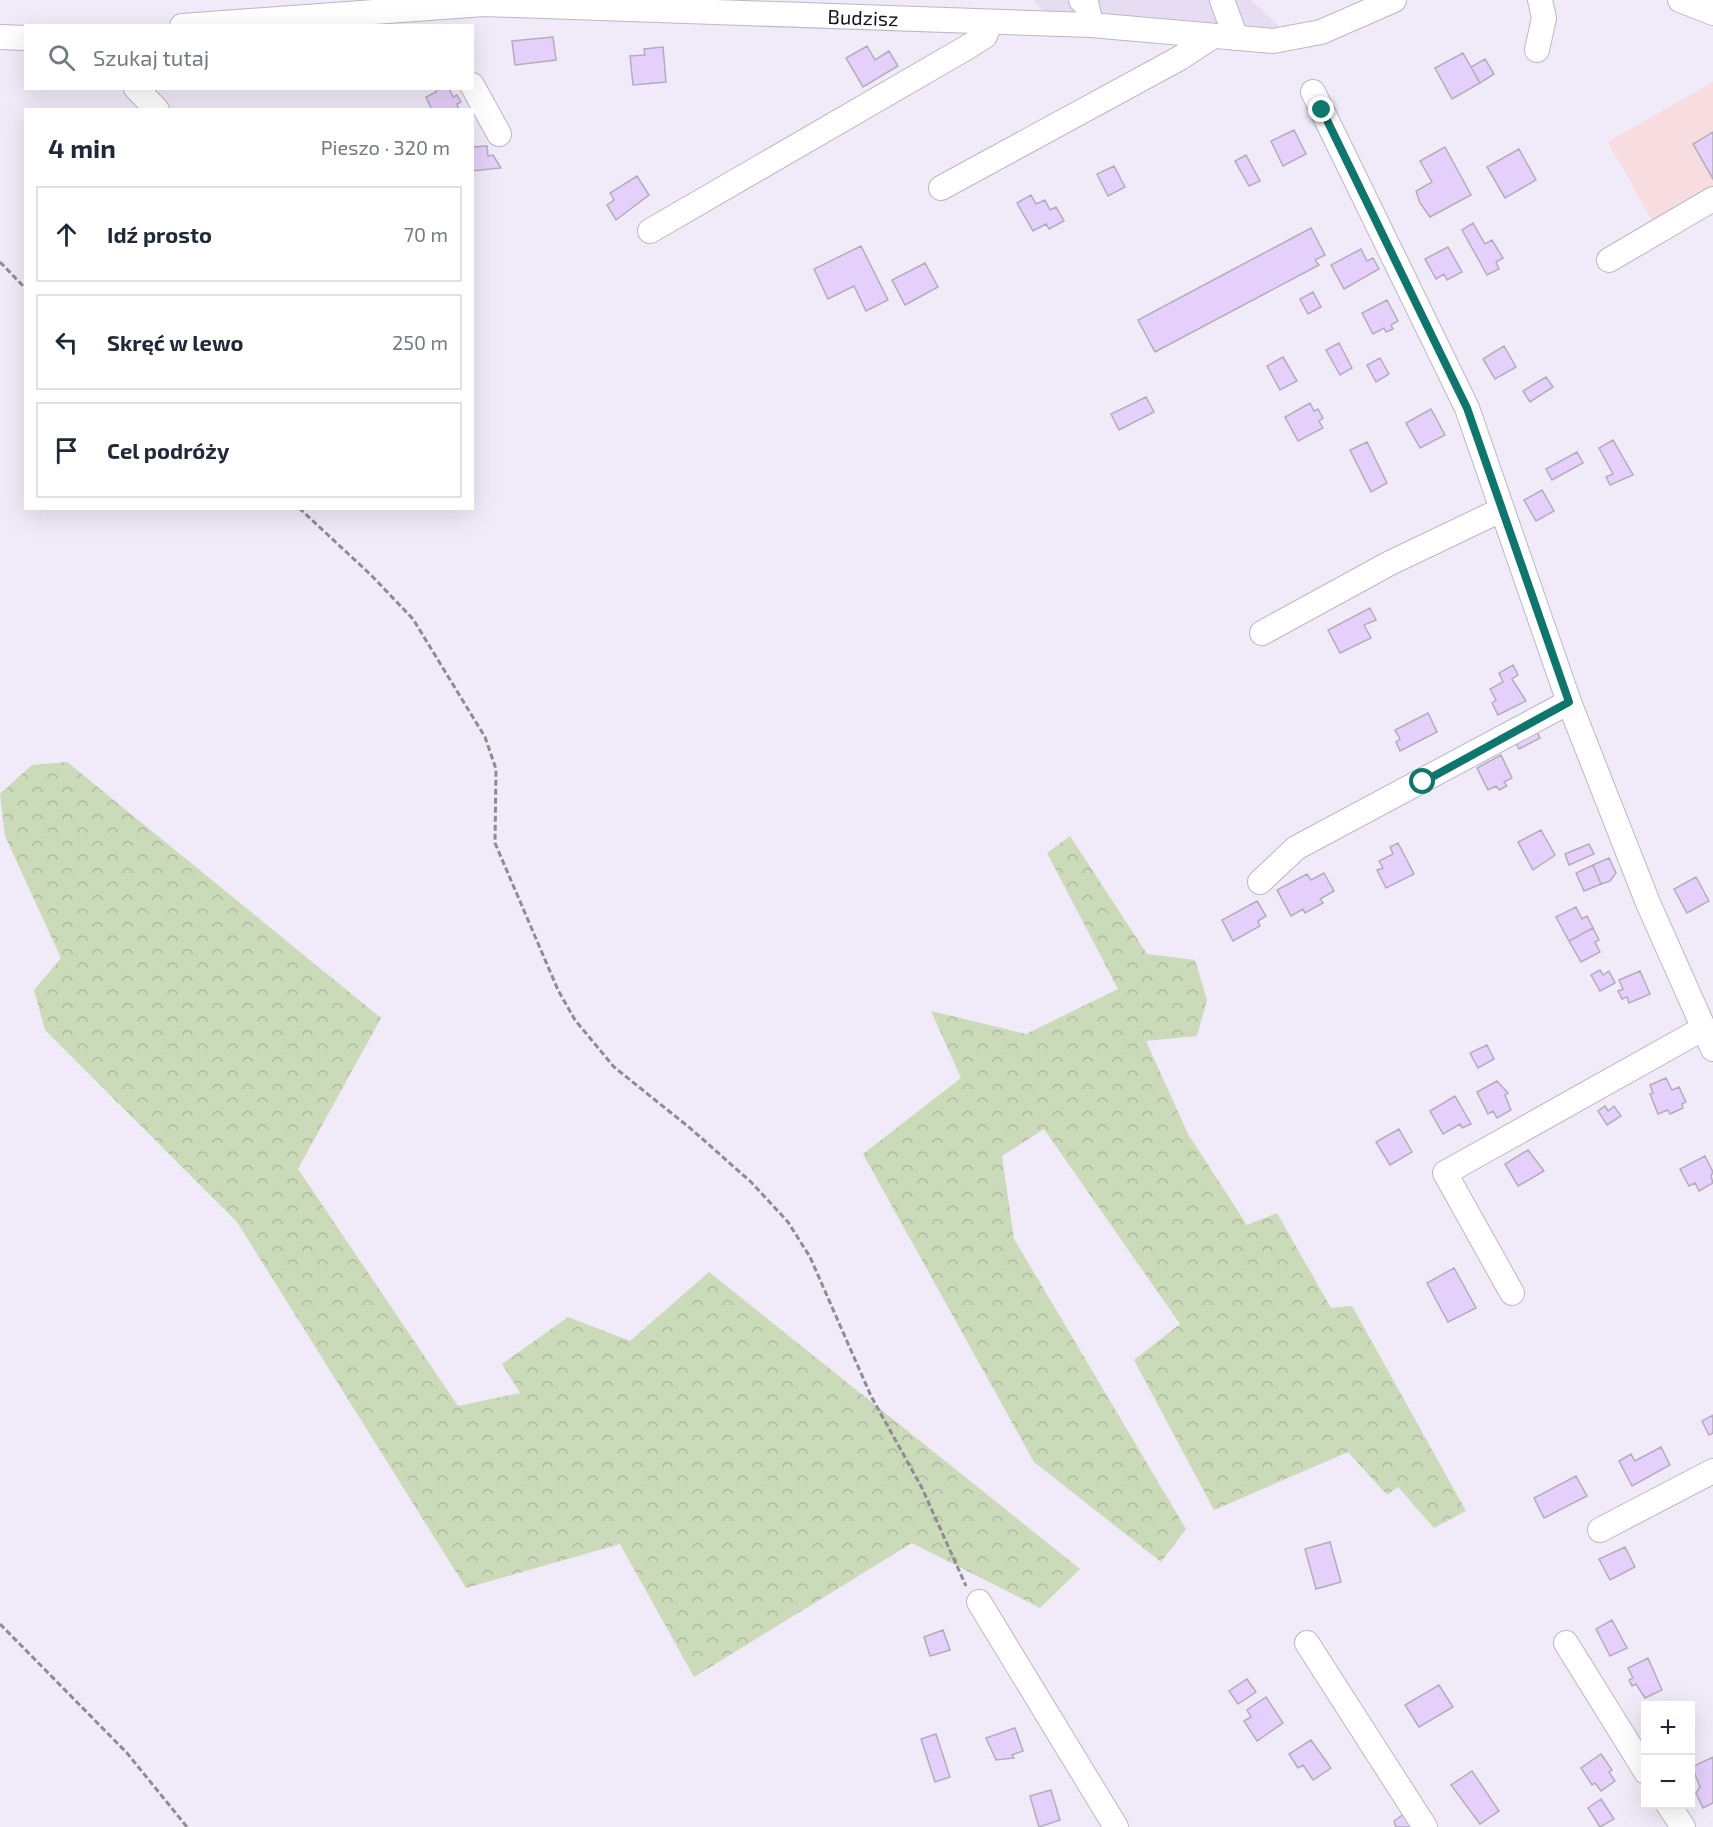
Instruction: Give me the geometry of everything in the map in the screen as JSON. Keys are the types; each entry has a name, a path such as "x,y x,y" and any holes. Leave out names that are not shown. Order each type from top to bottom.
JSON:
{"street":[{"path":"1081,0 1087,6 1091,25"},
{"path":"1222,0 1236,38"},
{"name":"Budzisz","path":"233,24 435,16 483,4 1091,25 1273,41 1321,32 1394,0"},
{"path":"1537,50 1544,18 1540,0"},
{"path":"1680,0 1713,14"},
{"path":"650,231 986,36 990,23"},
{"path":"0,37 24,38"},
{"path":"941,188 1180,58 1212,37"},
{"path":"138,90 155,108"},
{"path":"474,90 499,134"},
{"path":"1313,92 1467,408 1569,702 1648,903 1708,1038 1445,1173 1512,1293"},
{"path":"1609,260 1713,199"},
{"path":"1262,633 1390,563 1502,510"},
{"path":"1260,882 1296,848 1569,702"},
{"path":"1600,1530 1713,1471"},
{"path":"979,1602 1116,1827"},
{"path":"1307,1643 1425,1827"},
{"path":"1566,1643 1641,1764"},
{"path":"1671,1809 1683,1827"}],"path":[{"path":"0,262 24,287"},
{"path":"301,510 371,575 413,620 485,737 496,769 495,843 558,990 574,1020 614,1068 690,1128 750,1182 788,1222 804,1248 871,1396 922,1488 961,1579 979,1602"},
{"path":"0,1624 127,1753 187,1827"}],"shaded area":[{"path":"1034,0 1251,0 1283,30 1048,17"},
{"path":"1713,82 1713,191 1655,225 1608,142"}],"green space":[{"path":"67,762 381,1018 298,1169 458,1406 520,1393 502,1364 568,1317 630,1341 709,1272 1080,1569 1040,1608 912,1543 694,1677 620,1544 466,1588 237,1222 45,1030 34,990 61,958 5,836 0,794 32,765"},
{"path":"1070,836 1147,954 1195,960 1207,1000 1197,1036 1146,1041 1188,1134 1247,1225 1277,1213 1331,1308 1352,1306 1466,1511 1434,1528 1398,1487 1387,1495 1348,1452 1214,1510 1134,1360 1180,1324 1044,1129 1002,1156 1014,1239 1186,1529 1161,1562 1034,1462 863,1154 961,1078 931,1011 1026,1034 1118,989 1047,853"}],"building":[{"path":"553,37 556,60 515,65 512,41"},
{"path":"867,46 875,60 889,51 898,66 863,87 846,58"},
{"path":"663,47 666,82 633,85 630,56 645,55 644,49"},
{"path":"1463,53 1480,83 1452,99 1435,68"},
{"path":"1485,59 1494,74 1480,83 1471,67"},
{"path":"436,90 450,90 453,97 457,95 461,102 457,104 458,108 431,108 426,97"},
{"path":"1294,130 1306,154 1283,166 1271,141"},
{"path":"1713,132 1713,179 1693,144"},
{"path":"487,146 488,156 493,155 501,168 474,171 474,147"},
{"path":"1445,147 1471,195 1430,217 1420,203 1416,191 1432,182 1420,161"},
{"path":"1519,149 1536,180 1505,198 1487,167"},
{"path":"1246,155 1260,181 1249,186 1235,161"},
{"path":"1114,166 1125,187 1108,196 1097,174"},
{"path":"637,176 649,195 616,220 607,205 614,200 610,193"},
{"path":"1031,195 1036,204 1045,200 1050,210 1056,207 1064,221 1049,229 1046,224 1033,231 1017,203"},
{"path":"1473,223 1485,244 1492,240 1503,258 1496,262 1499,269 1487,275 1462,230"},
{"path":"1311,228 1325,255 1315,260 1319,265 1155,352 1138,320"},
{"path":"861,246 888,300 866,311 854,286 828,299 814,269"},
{"path":"1448,247 1462,272 1447,280 1444,274 1436,279 1425,259"},
{"path":"1361,249 1367,261 1373,258 1379,269 1344,289 1331,265"},
{"path":"925,263 938,287 905,305 892,280"},
{"path":"1313,292 1321,307 1308,314 1300,299"},
{"path":"1387,300 1398,321 1391,325 1393,329 1386,332 1384,328 1373,334 1362,313"},
{"path":"1339,343 1352,368 1340,375 1326,350"},
{"path":"1504,346 1516,367 1495,379 1483,359"},
{"path":"1283,357 1297,381 1280,390 1267,366"},
{"path":"1380,358 1389,374 1376,382 1367,365"},
{"path":"1546,377 1553,387 1530,402 1523,391"},
{"path":"1146,397 1154,412 1119,430 1111,414"},
{"path":"1310,403 1314,411 1318,409 1323,418 1319,421 1323,428 1298,441 1285,417"},
{"path":"1431,409 1445,435 1420,448 1406,423"},
{"path":"1613,440 1633,475 1610,485 1606,477 1613,474 1599,448"},
{"path":"1367,442 1387,483 1371,492 1350,450"},
{"path":"1577,452 1583,463 1552,480 1546,469"},
{"path":"1542,490 1554,511 1536,521 1524,500"},
{"path":"1370,608 1376,620 1364,625 1371,638 1340,653 1328,630"},
{"path":"1513,665 1518,675 1512,679 1526,701 1498,715 1492,703 1496,700 1490,689 1503,682 1499,673"},
{"path":"1428,713 1437,732 1400,751 1396,742 1400,739 1395,730"},
{"path":"1535,728 1540,738 1519,749 1514,739"},
{"path":"1501,755 1512,778 1504,782 1507,786 1499,790 1496,786 1488,790 1477,768"},
{"path":"1541,830 1555,855 1533,870 1518,842"},
{"path":"1398,843 1414,874 1386,888 1377,870 1383,868 1379,861 1393,854 1390,847"},
{"path":"1589,844 1594,854 1569,865 1565,854"},
{"path":"1609,858 1616,873 1610,881 1601,884 1593,865"},
{"path":"1593,865 1601,884 1584,891 1576,873"},
{"path":"1324,873 1334,891 1320,899 1323,903 1305,913 1303,909 1291,916 1277,890 1307,874 1311,880"},
{"path":"1696,877 1709,901 1687,913 1674,889"},
{"path":"1257,901 1266,916 1258,921 1260,926 1233,941 1222,920"},
{"path":"1576,907 1582,919 1587,916 1593,928 1569,941 1556,917"},
{"path":"1593,928 1599,940 1595,942 1600,952 1581,962 1569,941"},
{"path":"1600,970 1603,975 1609,971 1615,983 1600,991 1591,975"},
{"path":"1640,971 1650,994 1629,1003 1627,997 1622,999 1618,991 1623,989 1619,980"},
{"path":"1487,1045 1494,1059 1478,1068 1470,1053"},
{"path":"1666,1078 1672,1090 1679,1087 1686,1102 1682,1104 1683,1108 1670,1114 1668,1110 1658,1114 1650,1094 1653,1093 1650,1085"},
{"path":"1497,1081 1508,1093 1505,1095 1511,1110 1497,1118 1493,1111 1488,1114 1477,1092"},
{"path":"1455,1096 1471,1124 1462,1128 1460,1124 1443,1134 1430,1111"},
{"path":"1605,1106 1608,1111 1614,1106 1621,1116 1607,1125 1598,1111"},
{"path":"1399,1129 1412,1152 1390,1165 1376,1142"},
{"path":"1528,1150 1544,1171 1518,1186 1505,1164"},
{"path":"1705,1156 1713,1172 1711,1176 1713,1183 1699,1191 1695,1183 1689,1186 1680,1169"},
{"path":"1454,1268 1476,1308 1448,1322 1427,1283"},
{"path":"1713,1415 1713,1433 1709,1435 1702,1421"},
{"path":"1661,1447 1670,1465 1632,1486 1619,1461 1631,1454 1635,1461"},
{"path":"1576,1476 1587,1496 1544,1518 1534,1498"},
{"path":"1330,1542 1341,1582 1316,1589 1305,1549"},
{"path":"1625,1547 1635,1567 1610,1580 1599,1559"},
{"path":"1612,1620 1627,1648 1610,1656 1596,1629"},
{"path":"943,1630 950,1650 930,1656 924,1637"},
{"path":"1648,1658 1662,1690 1645,1698 1636,1684 1632,1686 1629,1680 1633,1678 1628,1668"},
{"path":"1247,1679 1256,1692 1238,1704 1229,1691"},
{"path":"1439,1685 1453,1707 1419,1727 1405,1705"},
{"path":"1266,1697 1283,1723 1257,1741 1244,1721 1251,1717 1247,1710"},
{"path":"1015,1728 1023,1751 1012,1755 1014,1758 996,1760 986,1738"},
{"path":"936,1734 950,1777 935,1782 921,1739"},
{"path":"1311,1740 1331,1768 1313,1780 1303,1765 1298,1768 1289,1754"},
{"path":"1601,1754 1612,1770 1609,1772 1615,1781 1601,1791 1595,1783 1592,1785 1581,1768"},
{"path":"1713,1757 1713,1803 1703,1808 1696,1793 1700,1787 1695,1774 1695,1766"},
{"path":"1472,1771 1499,1811 1480,1824 1451,1785"},
{"path":"1051,1790 1060,1820 1039,1827 1030,1796"},
{"path":"1601,1799 1614,1819 1600,1827 1588,1808"},
{"path":"1404,1814 1413,1827 1396,1827 1394,1821"}],"route":[{"path":"1322,110 1467,408 1569,702 1423,782"}]}
